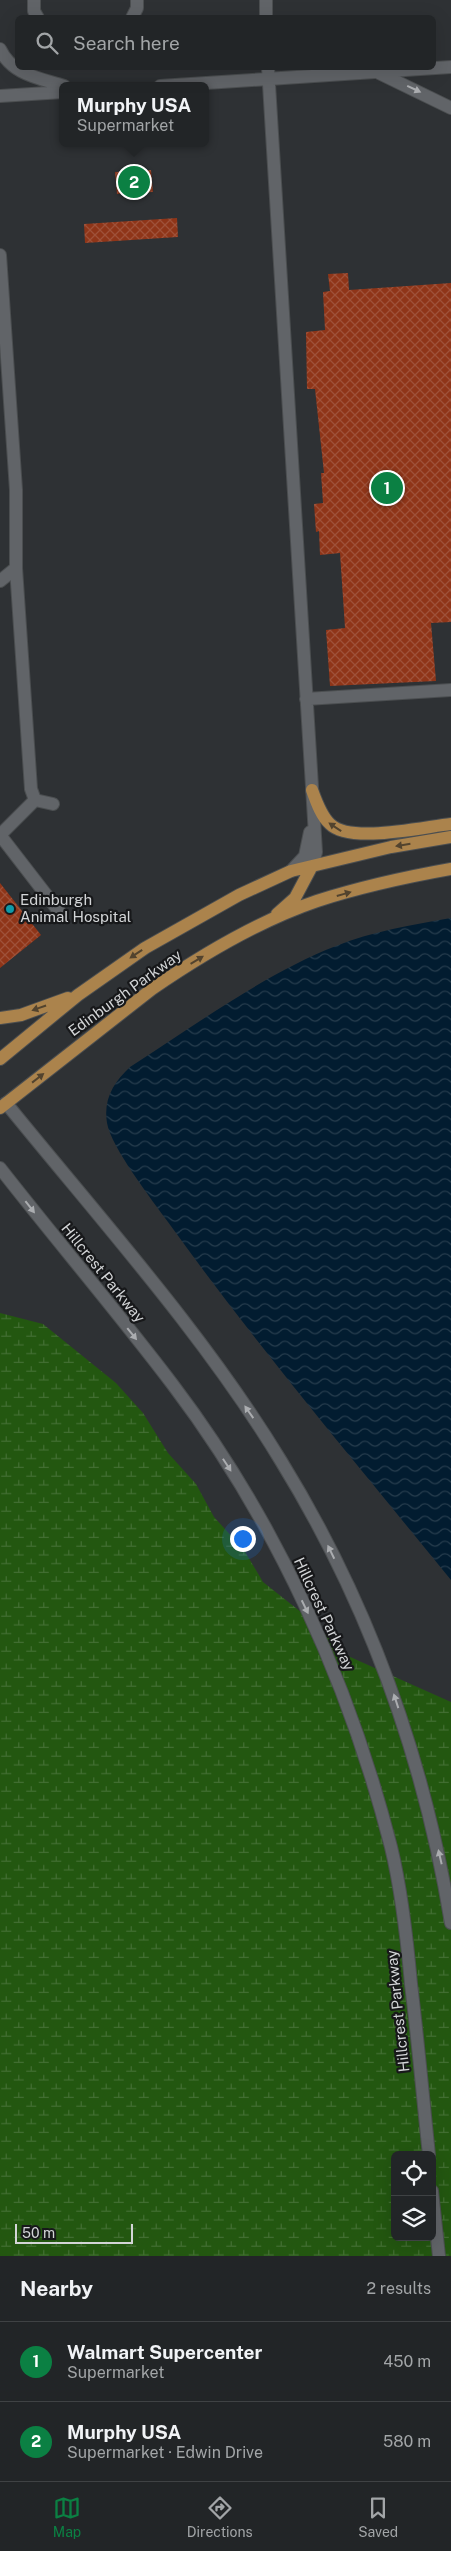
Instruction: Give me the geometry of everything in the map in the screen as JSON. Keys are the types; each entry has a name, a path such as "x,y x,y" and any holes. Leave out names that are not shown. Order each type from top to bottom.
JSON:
{"main road":[{"path":"312,790 320,811 330,825 344,832 360,834 451,824"},
{"name":"Edinburgh Parkway","path":"0,1059 78,995 160,938 239,895 291,871 391,846 451,837"},
{"path":"272,920 295,898 312,866"},
{"name":"Edinburgh Parkway","path":"2,1102 158,985 207,954 272,920 316,902 392,880 451,869"},
{"path":"0,1018 21,1015 78,995"}],"street":[{"path":"34,0 34,12 36,15"},
{"path":"134,15 137,8 137,0"},
{"path":"0,49 15,68"},
{"path":"436,68 451,67"},
{"path":"18,70 59,84"},
{"path":"327,70 335,75"},
{"path":"193,82 268,73 335,75 407,70"},
{"path":"377,72 451,108"},
{"path":"268,73 316,852 312,866"},
{"path":"0,96 59,92"},
{"path":"0,255 6,429 16,490 16,568 31,790 35,800"},
{"path":"0,580 16,568"},
{"path":"306,699 451,690"},
{"path":"291,871 305,856 311,835 308,806 312,790"},
{"path":"35,800 53,804"},
{"path":"35,800 0,835 61,914"},
{"name":"Hillcrest Parkway","path":"2,1102 184,1322 277,1454 319,1526 393,1690 418,1769 441,1864 451,1922"},
{"name":"Hillcrest Parkway","path":"0,1168 173,1385 208,1435 246,1493 323,1644 349,1709 391,1849 406,1938 429,2151"},
{"path":"433,2196 439,2256"}],"green space":[{"path":"0,1313 43,1324 116,1383 143,1413 168,1453 196,1484 214,1517 244,1550 263,1582 306,1616 348,1656 451,1702 451,2256 0,2256"}],"water":[{"path":"451,918 451,1580 236,1314 124,1159 110,1133 106,1114 111,1092 130,1067 257,985 310,957 364,936"}],"building":[{"path":"151,170 153,192 117,194 115,172"},
{"path":"177,218 178,237 85,243 84,224"},
{"path":"348,273 349,290 451,283 451,622 431,623 436,681 330,686 326,630 345,628 340,553 320,555 319,531 316,532 314,504 323,503 321,473 324,473 315,389 307,389 306,332 325,330 323,292 330,291 328,274"},
{"name":"Edinburgh Animal Hospital","path":"0,883 41,935 0,968"}],"place":[{"name":"Murphy USA","path":"134,182"},
{"name":"Walmart Supercenter","path":"387,488"},
{"name":"Edinburgh Animal Hospital","path":"10,909"}]}
